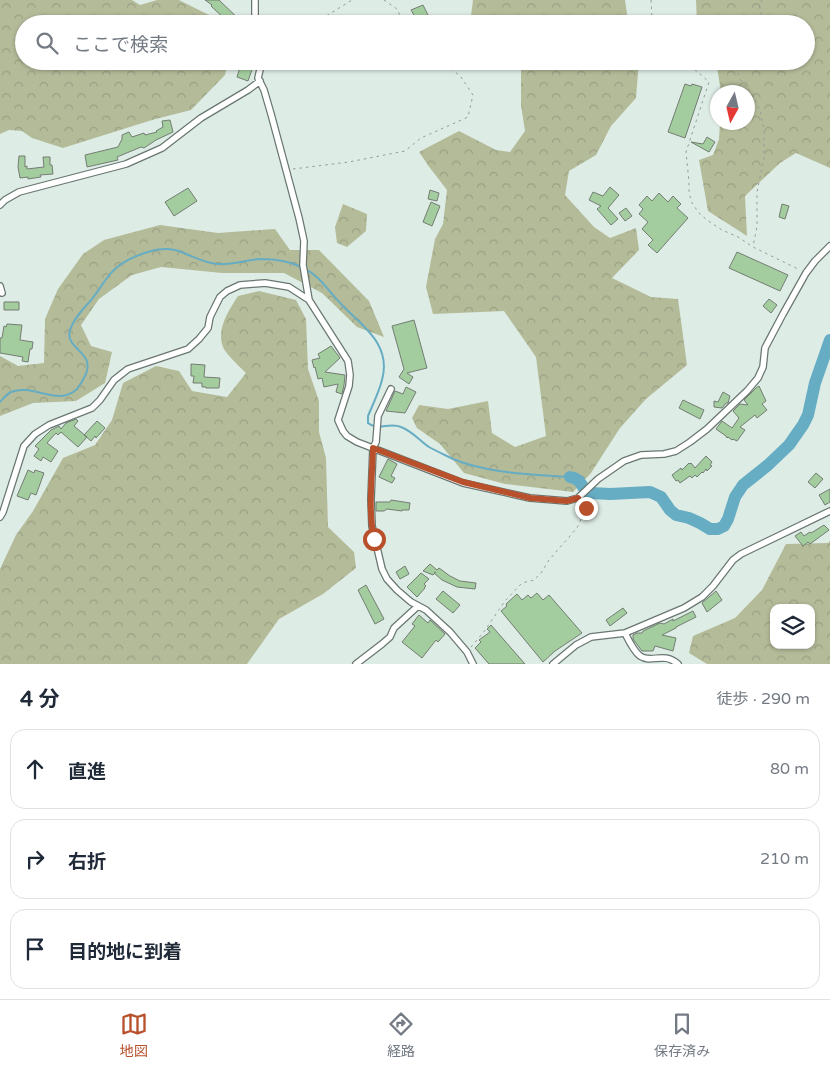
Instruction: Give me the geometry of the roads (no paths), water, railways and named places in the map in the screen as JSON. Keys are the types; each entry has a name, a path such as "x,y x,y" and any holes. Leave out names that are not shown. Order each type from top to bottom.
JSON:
{"street":[{"path":"255,0 255,15"},
{"path":"260,70 258,78 264,90 299,218 304,242 303,265 309,300 348,360 349,386 338,420 343,431 357,442 463,482 530,498 567,501 578,498 598,479 624,461 641,455 664,454 676,451 690,442 707,430 758,378 764,368 766,348 783,314 806,273 830,246"},
{"path":"0,205 19,192 126,164 162,148 201,118 260,81"},
{"path":"0,517 24,446 35,434 49,425 92,408 114,380 128,369 188,349 208,328 210,317 220,297 227,291 240,285 265,283 289,287 309,300"},
{"path":"390,389 378,416 376,442 373,448 372,526 378,558 387,580 411,602 426,610 450,632 467,652 473,664"},
{"path":"553,664 576,645 590,637 625,633 684,608 702,597 733,560 741,554 830,511"},
{"path":"356,664 390,637 394,628 418,606"},
{"path":"625,633 639,655 652,659 672,659 678,664"}],"waterway":[{"path":"0,402 11,392 19,390 62,396 70,394 77,389 88,368 87,361 69,336 70,330 74,321 106,279 127,260 152,251 168,249 218,264 265,259 286,262 301,267"},
{"path":"305,269 320,280 366,328 379,346 383,356 384,367 381,384 368,416 368,423 375,426 392,425 401,427 412,433 429,447 453,459 481,468 570,477"},
{"path":"570,477 579,481 586,491 591,493 650,492 661,497 676,515 689,518 710,529 718,529 724,526 735,497 743,485 789,445 803,425 808,415 815,383 830,340"}]}
